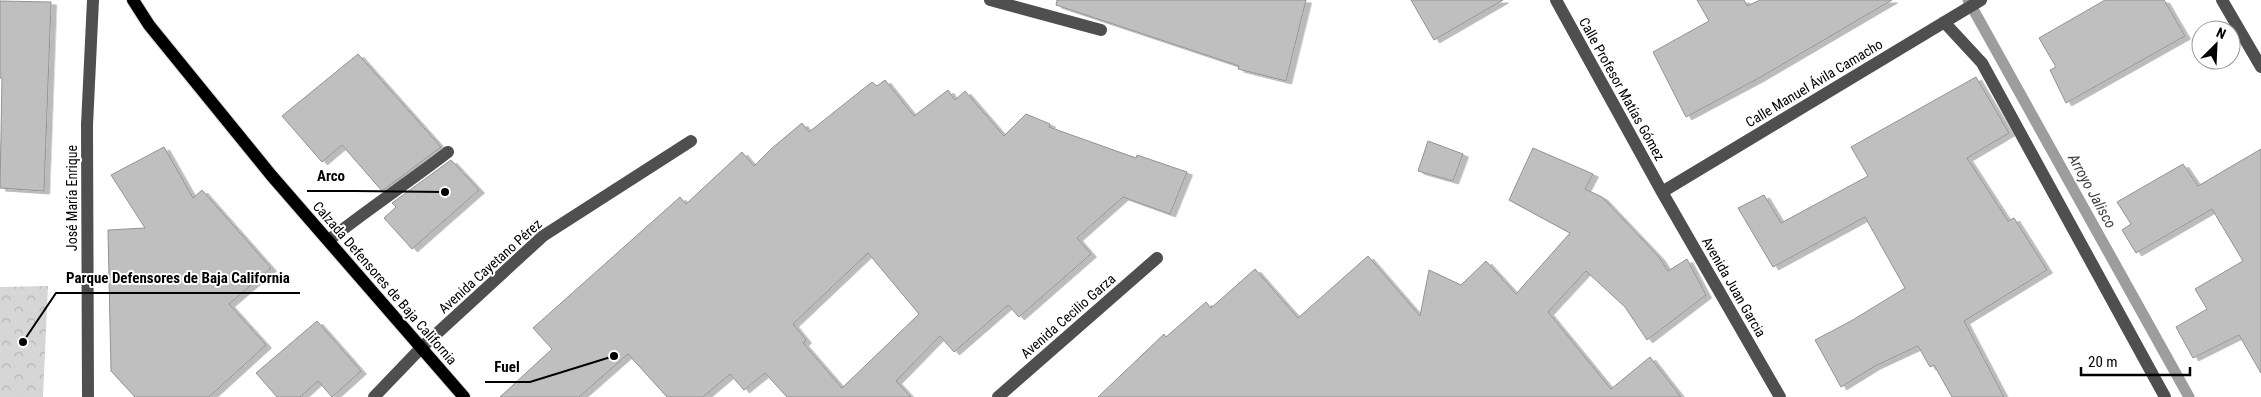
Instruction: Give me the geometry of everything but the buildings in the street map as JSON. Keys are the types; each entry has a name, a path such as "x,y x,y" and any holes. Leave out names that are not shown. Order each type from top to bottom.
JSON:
{"main road":[{"name":"Calzada Defensores de Baja California","path":"133,0 149,25 259,160 464,397"}],"street":[{"name":"José María Enrique","path":"88,397 86,125 93,0"},
{"path":"990,0 1101,30"},
{"name":"Calle Profesor Matías Gómez","path":"1556,0 1662,192"},
{"name":"Calle Manuel Ávila Camacho","path":"1662,192 1981,0"},
{"path":"2222,0 2261,67"},
{"path":"1947,20 1982,62 2165,397"},
{"name":"Avenida Cayetano Pérez","path":"374,397 421,348 543,236 691,141"},
{"path":"329,240 371,206 412,180 448,152"},
{"name":"Avenida Juan Garcia","path":"1662,192 1780,397"},
{"name":"Avenida Cecilio Garza","path":"998,397 1157,258"}],"green space":[{"path":"48,286 43,397 0,397 0,287"}],"waterway":[{"name":"Arroyo Jalisco","path":"1968,0 2189,397"}],"place":[{"name":"Arco","path":"445,192"},
{"name":"Parque Defensores de Baja California","path":"23,342"},
{"name":"Fuel","path":"614,356"}]}
